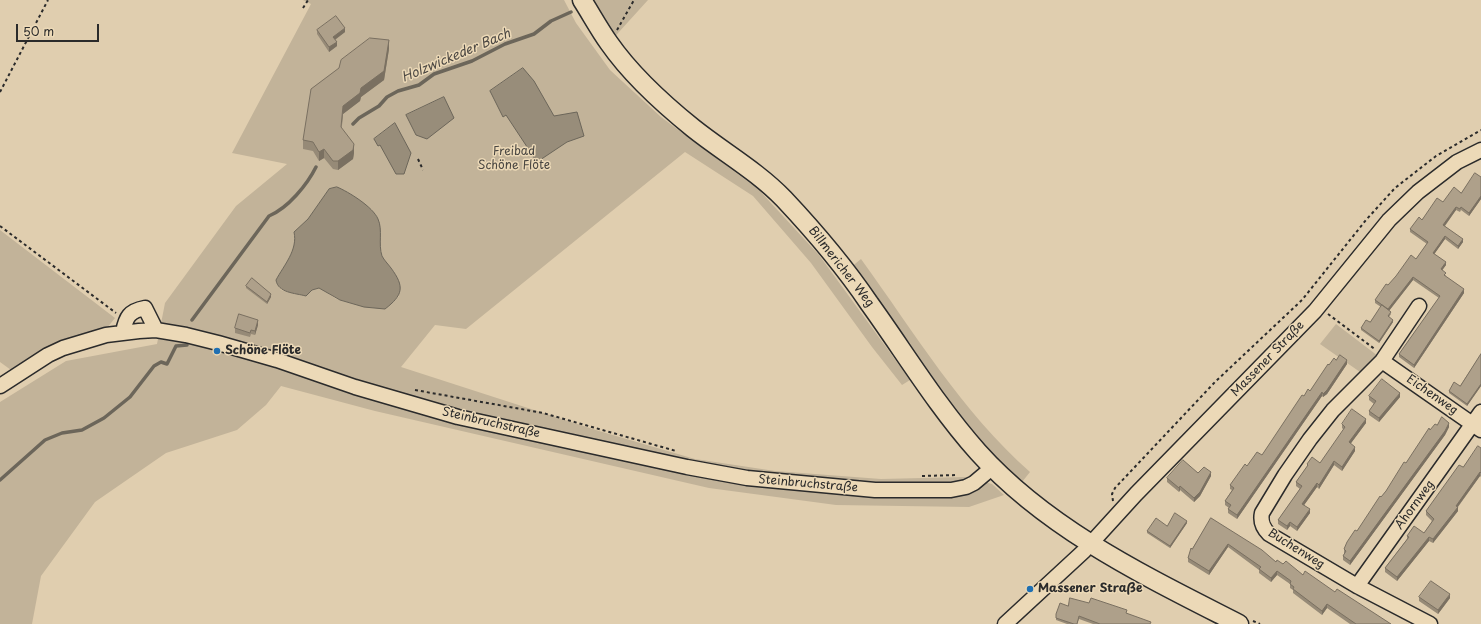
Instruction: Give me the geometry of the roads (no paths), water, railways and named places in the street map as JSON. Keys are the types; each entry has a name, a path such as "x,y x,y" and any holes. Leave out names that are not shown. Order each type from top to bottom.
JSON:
{"main road":[{"name":"Billmericher Weg","path":"582,0 609,43 635,76 665,105 695,130 732,155 764,181 805,222 867,300 937,401 961,432 993,467 1044,512 1090,545 1238,624"}],"street":[{"name":"Massener Straße","path":"1004,624 1090,545 1136,494 1315,311 1389,220 1418,192 1458,162 1481,150"},
{"path":"1382,361 1419,306"},
{"path":"124,326 134,310 145,308 156,330"},
{"name":"Steinbruchstraße","path":"0,386 48,355 63,348 106,335 124,326 186,335 218,343 277,360 355,387 458,417 687,467 747,478 876,490 951,490 966,487 974,483 993,467"},
{"name":"Eichenweg","path":"1382,361 1478,422"},
{"name":"Buchenweg","path":"1382,361 1333,410 1310,439 1285,475 1262,513 1261,519 1263,528 1269,534 1357,586 1430,624"},
{"name":"Ahornweg","path":"1357,586 1478,422"}],"waterway":[{"name":"Holzwickeder Bach","path":"353,124 359,118 379,106 387,97 398,91 419,85 434,74 472,61 505,44 534,34 551,21 571,12"},
{"name":"Holzwickeder Bach","path":"192,320 269,216 290,202 308,181 316,167"},
{"name":"Holzwickeder Bach","path":"0,480 45,440 62,433 82,430 104,418 130,397 154,366 161,362 167,364 176,346 187,345"}],"place":[{"name":"Schöne Flöte","path":"217,351"},
{"name":"Massener Straße","path":"1030,589"}],"park label":[{"name":"Freibad Schöne Flöte","path":"514,159"}]}
